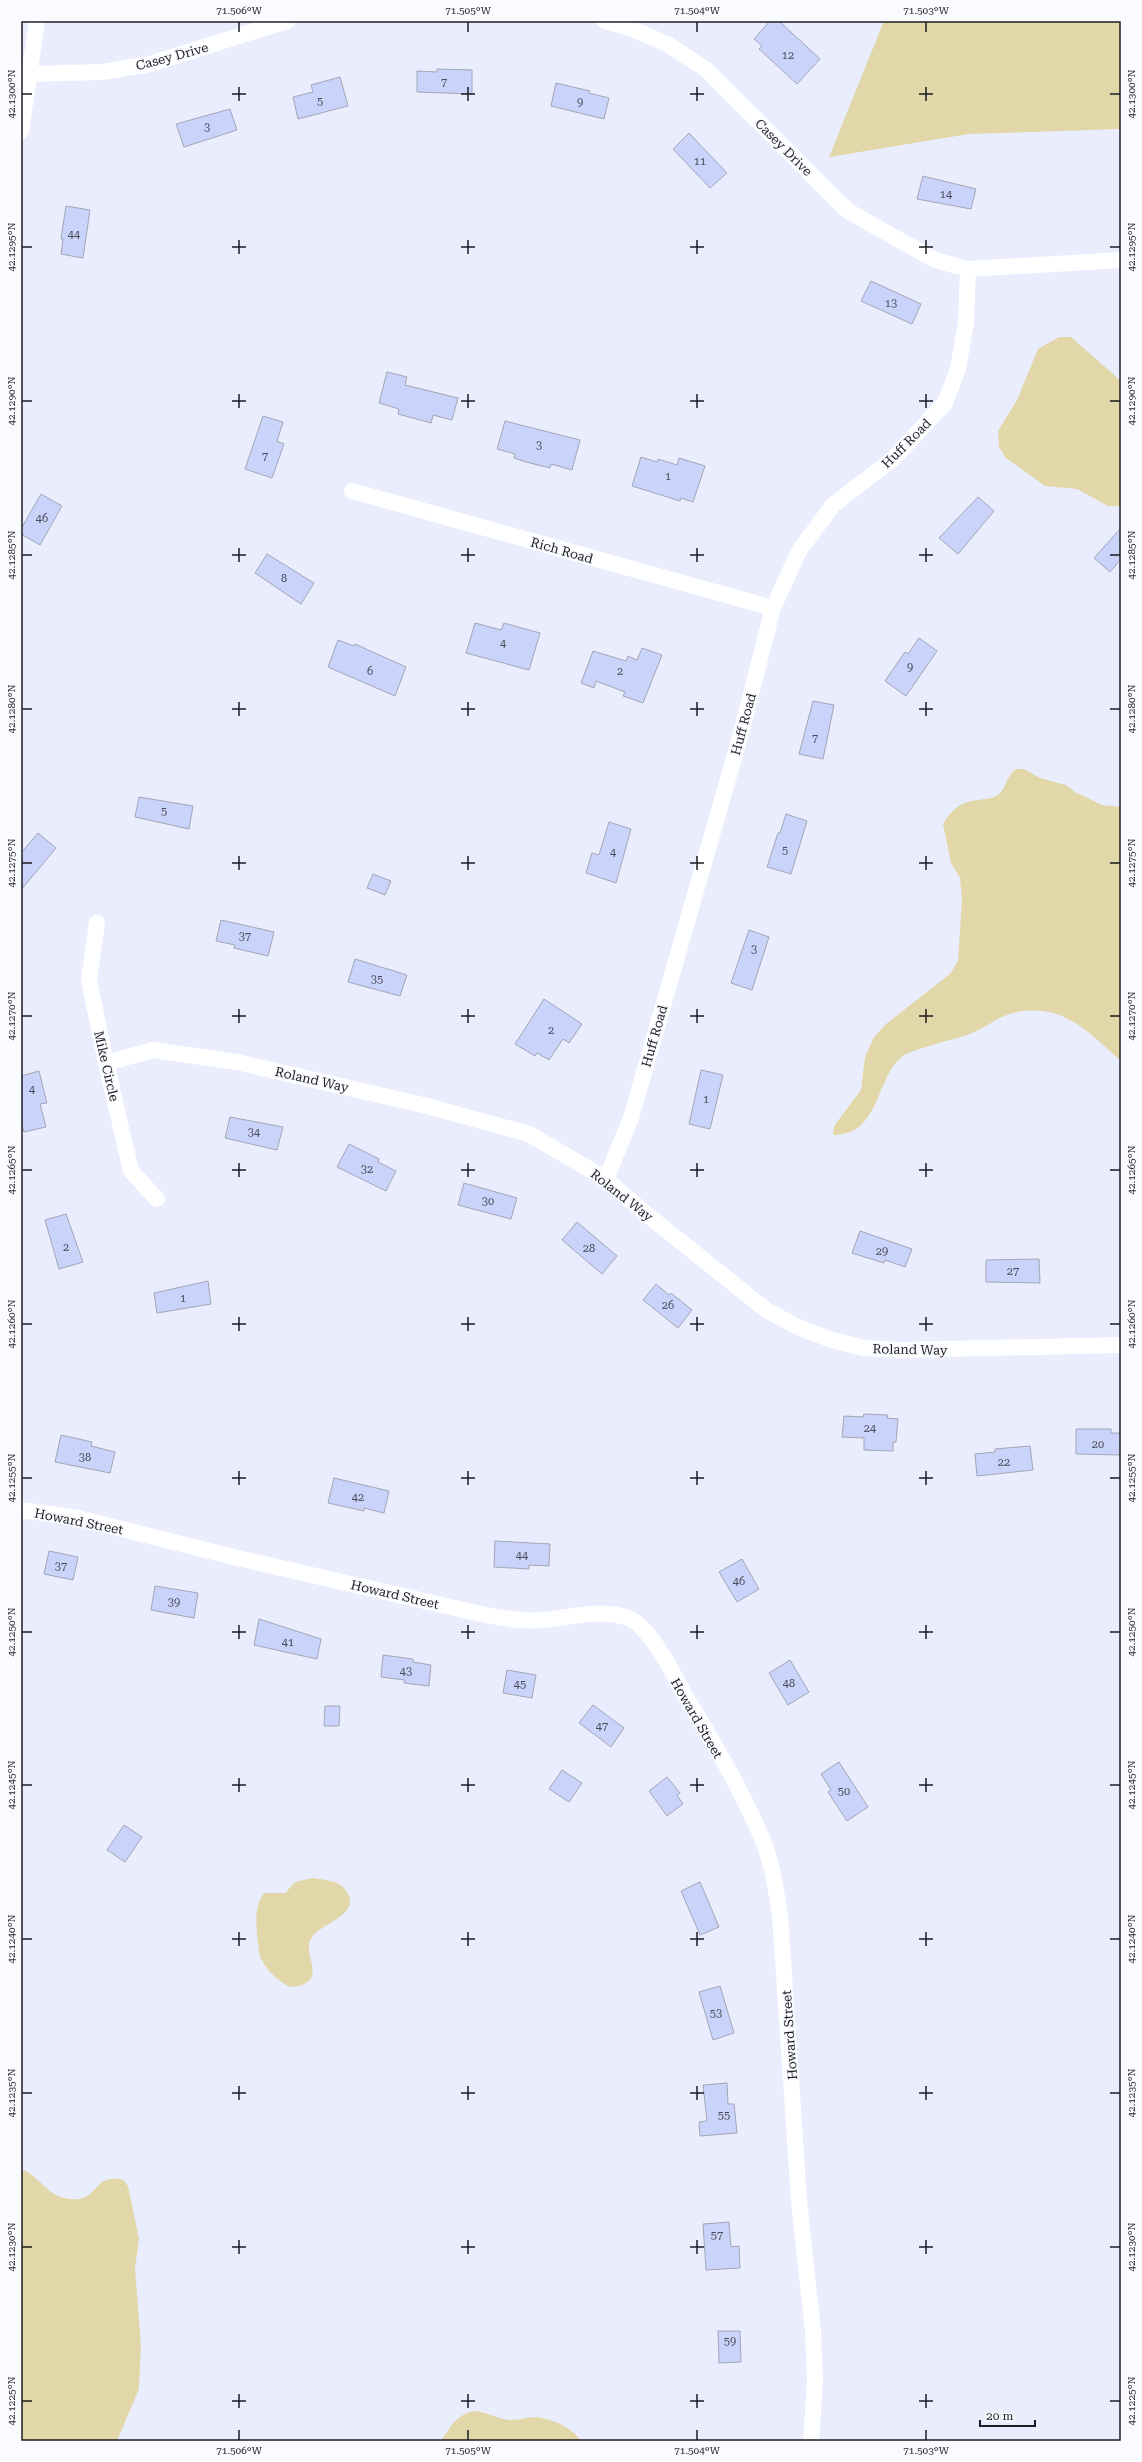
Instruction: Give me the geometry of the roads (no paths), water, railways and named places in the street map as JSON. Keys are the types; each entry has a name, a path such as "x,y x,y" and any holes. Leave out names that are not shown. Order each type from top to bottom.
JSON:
{"street":[{"path":"21,131 37,21"},
{"name":"Casey Drive","path":"30,74 102,72 150,64 287,21"},
{"name":"Casey Drive","path":"604,21 628,27 668,44 707,70 848,211 935,260 968,269 1121,260"},
{"name":"Huff Road","path":"606,1179 633,1111 740,737 773,608 799,551 833,505 893,459 945,403 958,369 966,323 968,269"},
{"name":"Rich Road","path":"352,491 773,608"},
{"name":"Mike Circle","path":"97,923 89,980 106,1063 131,1171 158,1199"},
{"name":"Roland Way","path":"106,1063 153,1050 237,1062 428,1106 529,1134 606,1179 645,1213 766,1310 800,1328 832,1340 864,1348 902,1350 1121,1345"},
{"name":"Howard Street","path":"21,1510 78,1518 238,1558 481,1614 510,1619 543,1620 580,1614 609,1613 627,1617 642,1628 656,1645 738,1791 762,1837 774,1876 780,1915 799,2200 813,2332 815,2380 810,2441"}]}
